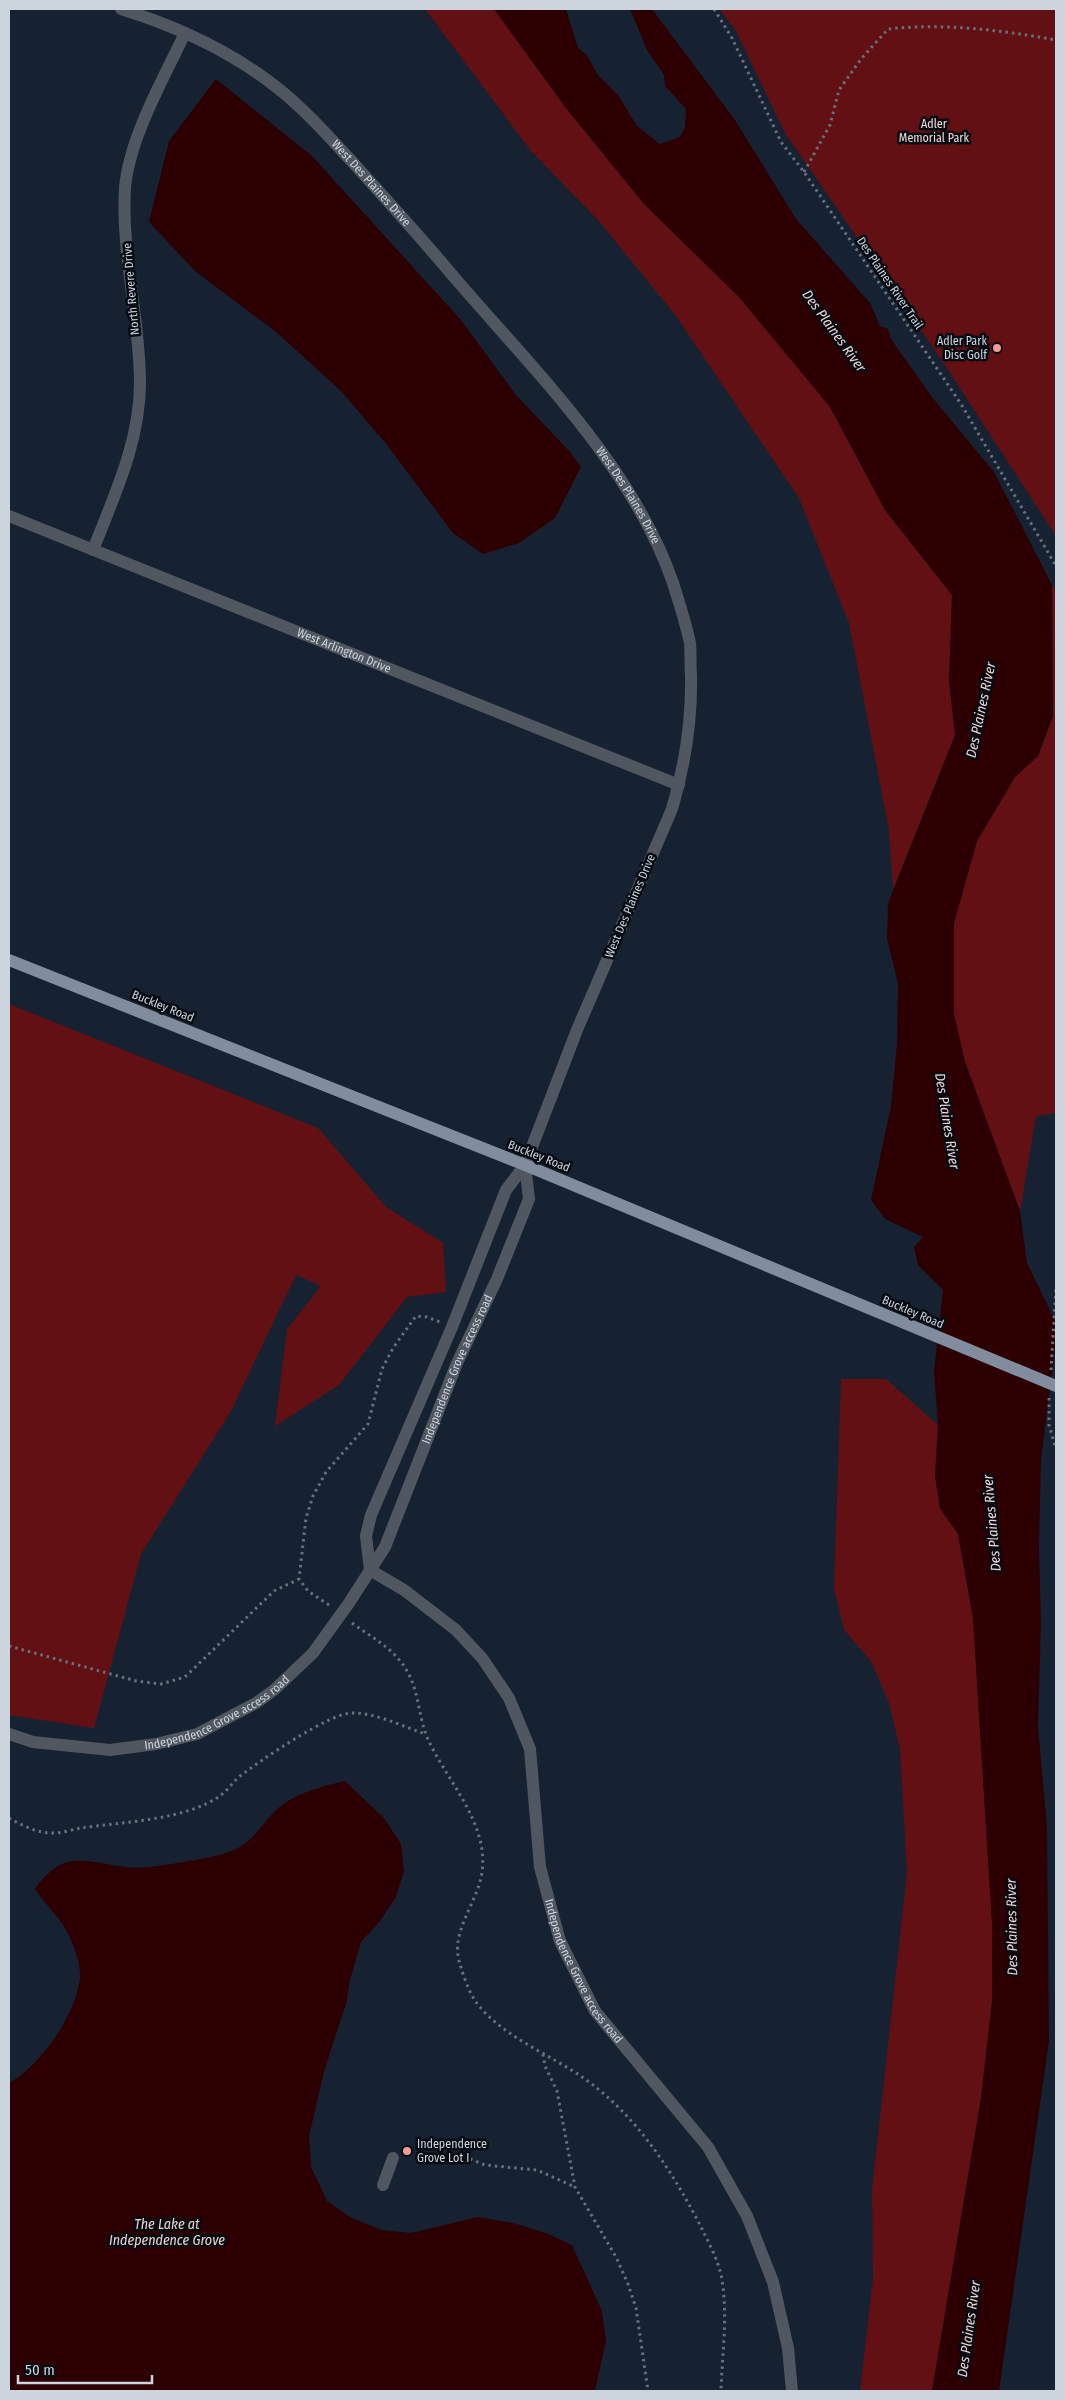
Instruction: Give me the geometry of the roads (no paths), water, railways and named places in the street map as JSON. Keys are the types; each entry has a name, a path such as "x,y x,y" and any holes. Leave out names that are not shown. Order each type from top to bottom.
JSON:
{"main road":[{"name":"Buckley Road","path":"9,960 525,1165 1056,1386"}],"street":[{"name":"West Des Plaines Drive","path":"121,9 152,18 239,60 275,86 308,114 422,239 556,396 608,461 635,502 658,546 673,583 690,645 692,712 680,785 672,809 577,1030 525,1165"},
{"name":"North Revere Drive","path":"93,550 129,457 137,418 140,383 126,226 125,186 135,142 185,33"},
{"name":"West Arlington Drive","path":"9,516 680,785"},
{"name":"Independence Grove access road","path":"370,1570 366,1536 371,1515 452,1327 506,1190 525,1165"},
{"name":"Independence Grove access road","path":"9,1734 33,1742 110,1750 156,1744 197,1734 239,1713 274,1690 313,1653 384,1548 457,1363 529,1199 525,1165"},
{"path":"478,1262 499,1271"},
{"name":"Independence Grove access road","path":"370,1570 404,1590 456,1630 482,1658 509,1698 530,1749 540,1867 560,1940 595,2011 708,2147 747,2216 773,2282 788,2348 792,2391"},
{"path":"383,2185 393,2158"}],"water":[{"name":"Des Plaines River","path":"494,9 566,9 578,48 587,55 597,74 618,95 637,126 660,144 680,137 685,127 686,109 665,86 664,75 647,50 630,9 652,9 735,120 796,219 870,303 880,326 888,329 891,339 932,397 994,472 1052,585 1053,716 1038,756 1015,777 977,841 954,923 954,1014 965,1062 1020,1211 1027,1263 1056,1323 1056,1342 1041,1459 1039,1547 1041,1623 1038,1726 1047,1827 1049,2041 999,2391 932,2391 981,2098 992,2002 992,1923 973,1618 958,1534 940,1508 935,1476 938,1425 934,1372 943,1290 918,1265 914,1247 923,1237 885,1219 871,1200 891,1106 897,1043 898,984 887,938 888,903 955,735 949,680 952,595 885,510 830,407 739,297 644,204 566,108"},
{"path":"216,79 312,156 461,320 516,395 571,453 581,467 555,518 519,543 483,554 453,533 387,445 341,391 276,332 196,272 149,222 169,141"},
{"name":"The Lake at Independence Grove","path":"345,1781 384,1818 401,1844 404,1871 396,1897 380,1921 361,1942 350,1980 346,2004 325,2068 309,2136 311,2167 327,2201 350,2217 381,2230 411,2233 478,2217 513,2223 546,2233 572,2245 602,2311 606,2341 595,2391 9,2391 9,2083 33,2065 55,2038 72,2008 80,1978 80,1968 67,1931 35,1889 56,1868 76,1861 140,1867 189,1861 226,1853 249,1841 273,1813 288,1801 316,1789"}],"place":[{"name":"Adler Park Disc Golf","path":"997,348"},
{"name":"Independence Grove Lot I","path":"407,2151"}],"park label":[{"name":"Adler Memorial Park","path":"934,131"}]}
